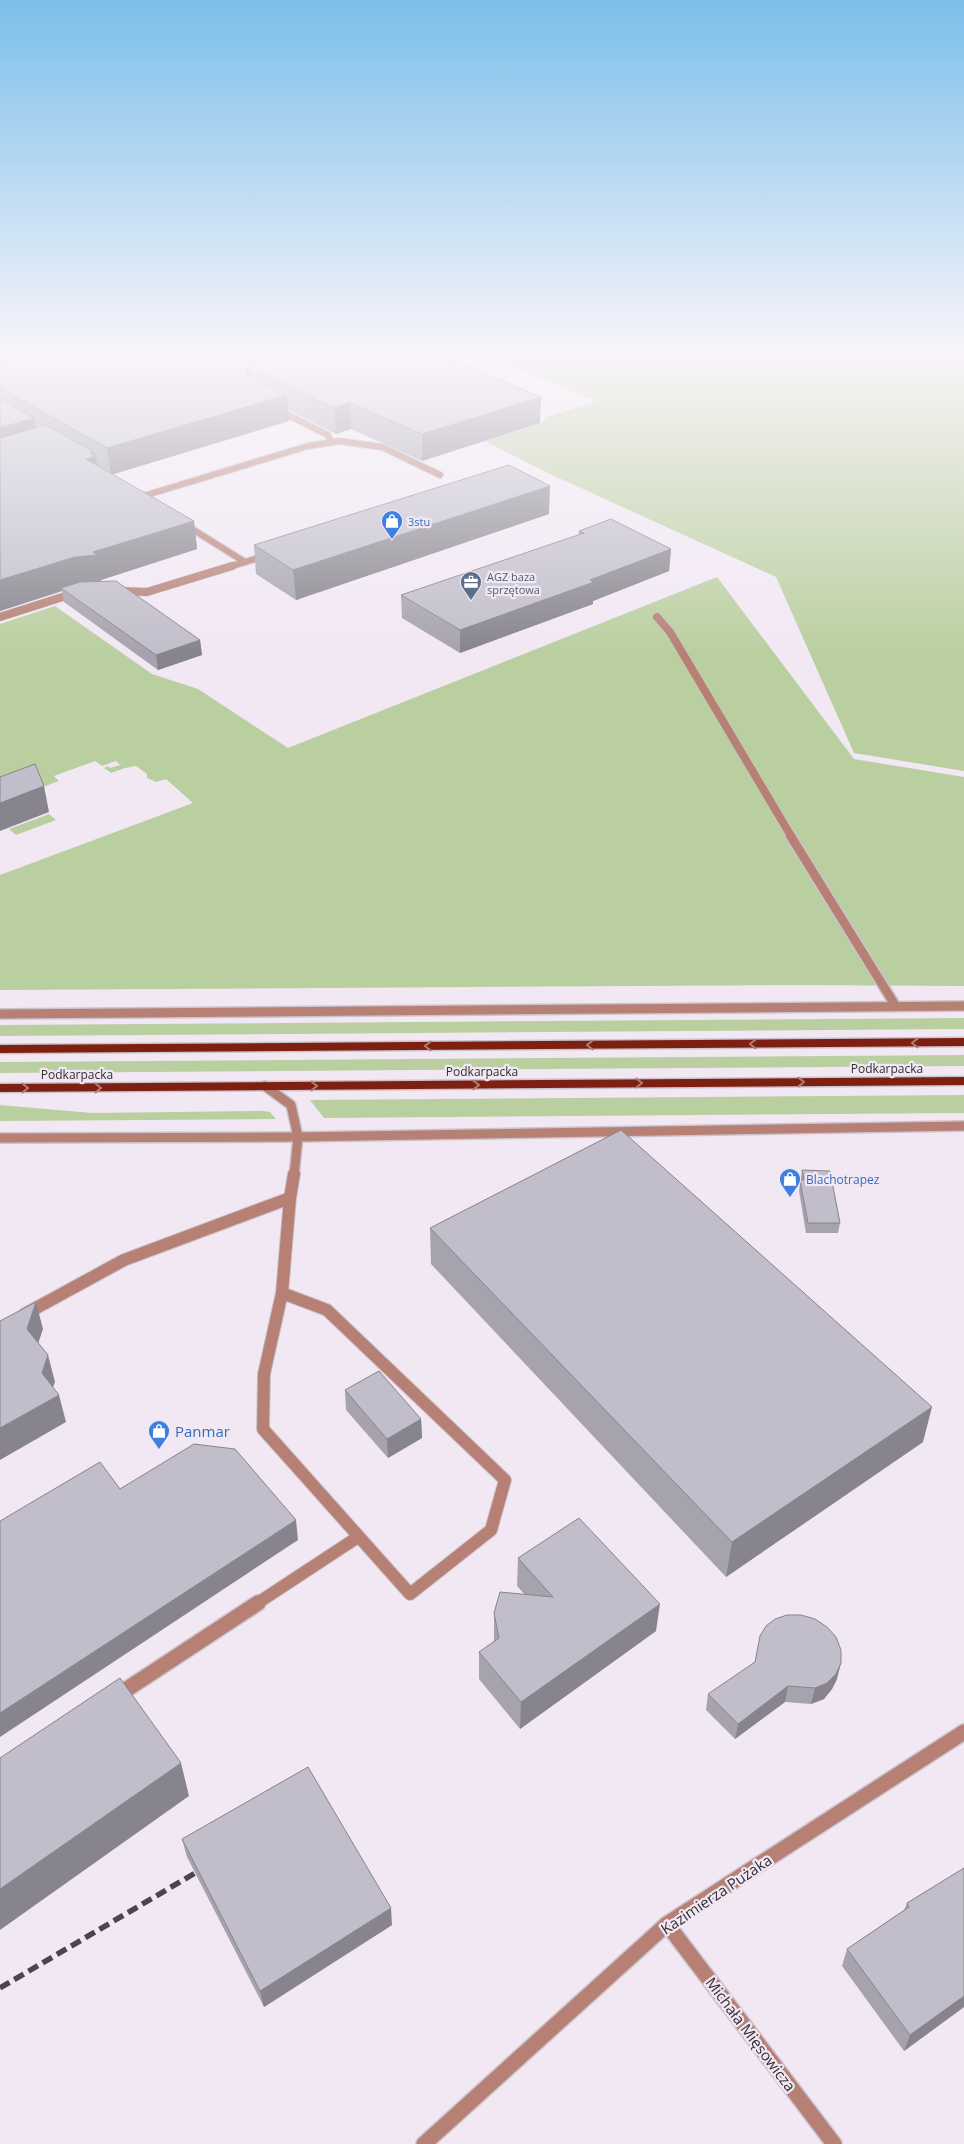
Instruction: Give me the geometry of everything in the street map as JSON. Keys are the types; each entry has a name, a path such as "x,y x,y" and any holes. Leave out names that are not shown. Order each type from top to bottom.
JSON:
{"main road":[{"name":"Podkarpacka","path":"0,1049 964,1042"},
{"name":"Podkarpacka","path":"0,1088 964,1081"}],"street":[{"path":"140,496 281,454"},
{"path":"396,454 440,476"},
{"path":"132,492 148,502"},
{"path":"180,522 245,562"},
{"path":"110,590 132,592 158,589 277,552"},
{"path":"0,617 82,591"},
{"path":"657,617 670,632 806,862 895,1005"},
{"path":"0,1014 895,1005 964,1006"},
{"path":"265,1086 292,1105 298,1137 298,1149 290,1198 282,1293 264,1374 263,1429 410,1594 491,1530 504,1480 327,1310 282,1293"},
{"path":"0,1138 298,1137 964,1126"},
{"path":"16,1318 124,1260 290,1198"},
{"path":"108,1701 358,1537"},
{"name":"Kazimierza Pużaka","path":"424,2144 667,1924 964,1732"},
{"name":"Michała Mięsowicza","path":"667,1924 834,2144"}],"green space":[{"path":"511,454 964,454 964,771 854,753 776,577 550,474"},
{"path":"717,577 854,759 964,777 964,986 789,985 0,990 0,875 193,803 166,779 156,782 147,778 147,774 136,766 111,773 104,768 120,765 116,761 102,766 95,761 54,776 59,781 0,803 0,624 55,606 152,674 198,689 288,748"},
{"path":"49,814 56,820 16,835 9,829"},
{"path":"964,1018 964,1029 0,1036 0,1025"},
{"path":"964,1055 964,1066 0,1073 0,1062"},
{"path":"964,1095 964,1113 324,1118 310,1100"},
{"path":"0,1105 92,1113 263,1111 270,1112 276,1119 0,1121"}],"building":[{"path":"0,454 92,454 96,456 86,459 194,521 93,552 97,555 75,557 0,580"},
{"path":"509,465 550,486 293,570 254,545"},
{"path":"611,519 671,549 590,580 594,582 460,630 401,595 584,533 579,531"},
{"path":"116,581 200,640 156,655 61,588 80,582"},
{"path":"35,764 44,786 0,803 0,777"},
{"path":"621,1130 932,1407 732,1542 430,1228"},
{"path":"802,1170 830,1171 840,1223 808,1223 800,1181 804,1179"},
{"path":"36,1302 27,1329 48,1355 42,1373 59,1395 0,1428 0,1321"},
{"path":"379,1371 421,1419 387,1439 345,1390"},
{"path":"194,1444 235,1449 296,1520 0,1713 0,1521 100,1462 120,1489"},
{"path":"579,1518 660,1604 521,1702 479,1652 499,1638 494,1613 500,1592 553,1597 518,1558"},
{"path":"787,1615 801,1615 815,1619 827,1627 836,1637 841,1650 841,1663 836,1674 827,1683 815,1688 788,1686 738,1724 708,1694 755,1662 760,1636 766,1626 775,1619"},
{"path":"120,1678 181,1763 0,1889 0,1758"},
{"path":"308,1767 391,1908 260,1991 182,1839"},
{"path":"964,1868 964,1996 910,2035 847,1949 909,1907 907,1903"}],"railway":[{"path":"0,1988 207,1866"}],"place":[{"name":"3stu","path":"392,540"},
{"name":"AGZ baza sprzętowa","path":"471,601"},
{"name":"Blachotrapez","path":"790,1198"},
{"name":"Panmar","path":"159,1450"}]}
